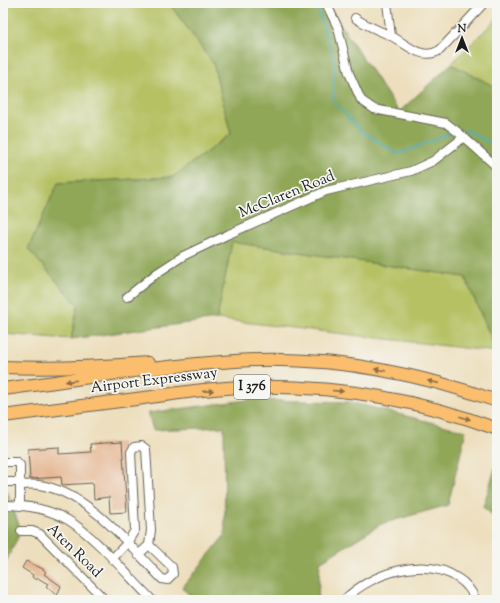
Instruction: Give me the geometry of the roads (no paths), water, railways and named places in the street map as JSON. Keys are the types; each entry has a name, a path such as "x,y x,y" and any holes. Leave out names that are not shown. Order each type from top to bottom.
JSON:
{"highway":[{"path":"3,367 88,367 255,355 305,358 360,367"},
{"name":"Airport Expressway","path":"3,389 182,366 236,361 281,360 360,367 438,383 497,401"},
{"name":"Airport Expressway","path":"3,416 179,393 251,387 295,387 358,393 405,401 497,429"},
{"path":"3,420 179,393"}],"street":[{"path":"326,3 338,28 349,73 361,100 374,109 446,123 497,167"},
{"path":"387,3 391,36"},
{"path":"355,18 391,36 420,53 431,54 438,52 484,3"},
{"name":"McClaren Road","path":"127,297 157,273 183,256 229,234 326,191 411,171 433,161 464,137"},
{"path":"112,559 127,543 135,530 131,450 134,447 142,446 146,449 151,522 149,544 138,554"},
{"path":"3,462 20,463 20,505"},
{"path":"3,482 39,485 70,496 92,510 162,579 169,579 173,574 174,569 149,544"},
{"path":"3,505 20,505 44,510 67,519 83,530 152,600"},
{"name":"Aten Road","path":"21,531 40,534 105,600"},
{"path":"344,600 354,591 381,577 413,568 429,568 444,571 459,579 470,589 476,600"}],"waterway":[{"path":"312,3 317,7 334,59 333,101 361,131 398,154 452,133"},
{"path":"464,130 497,147"}]}
